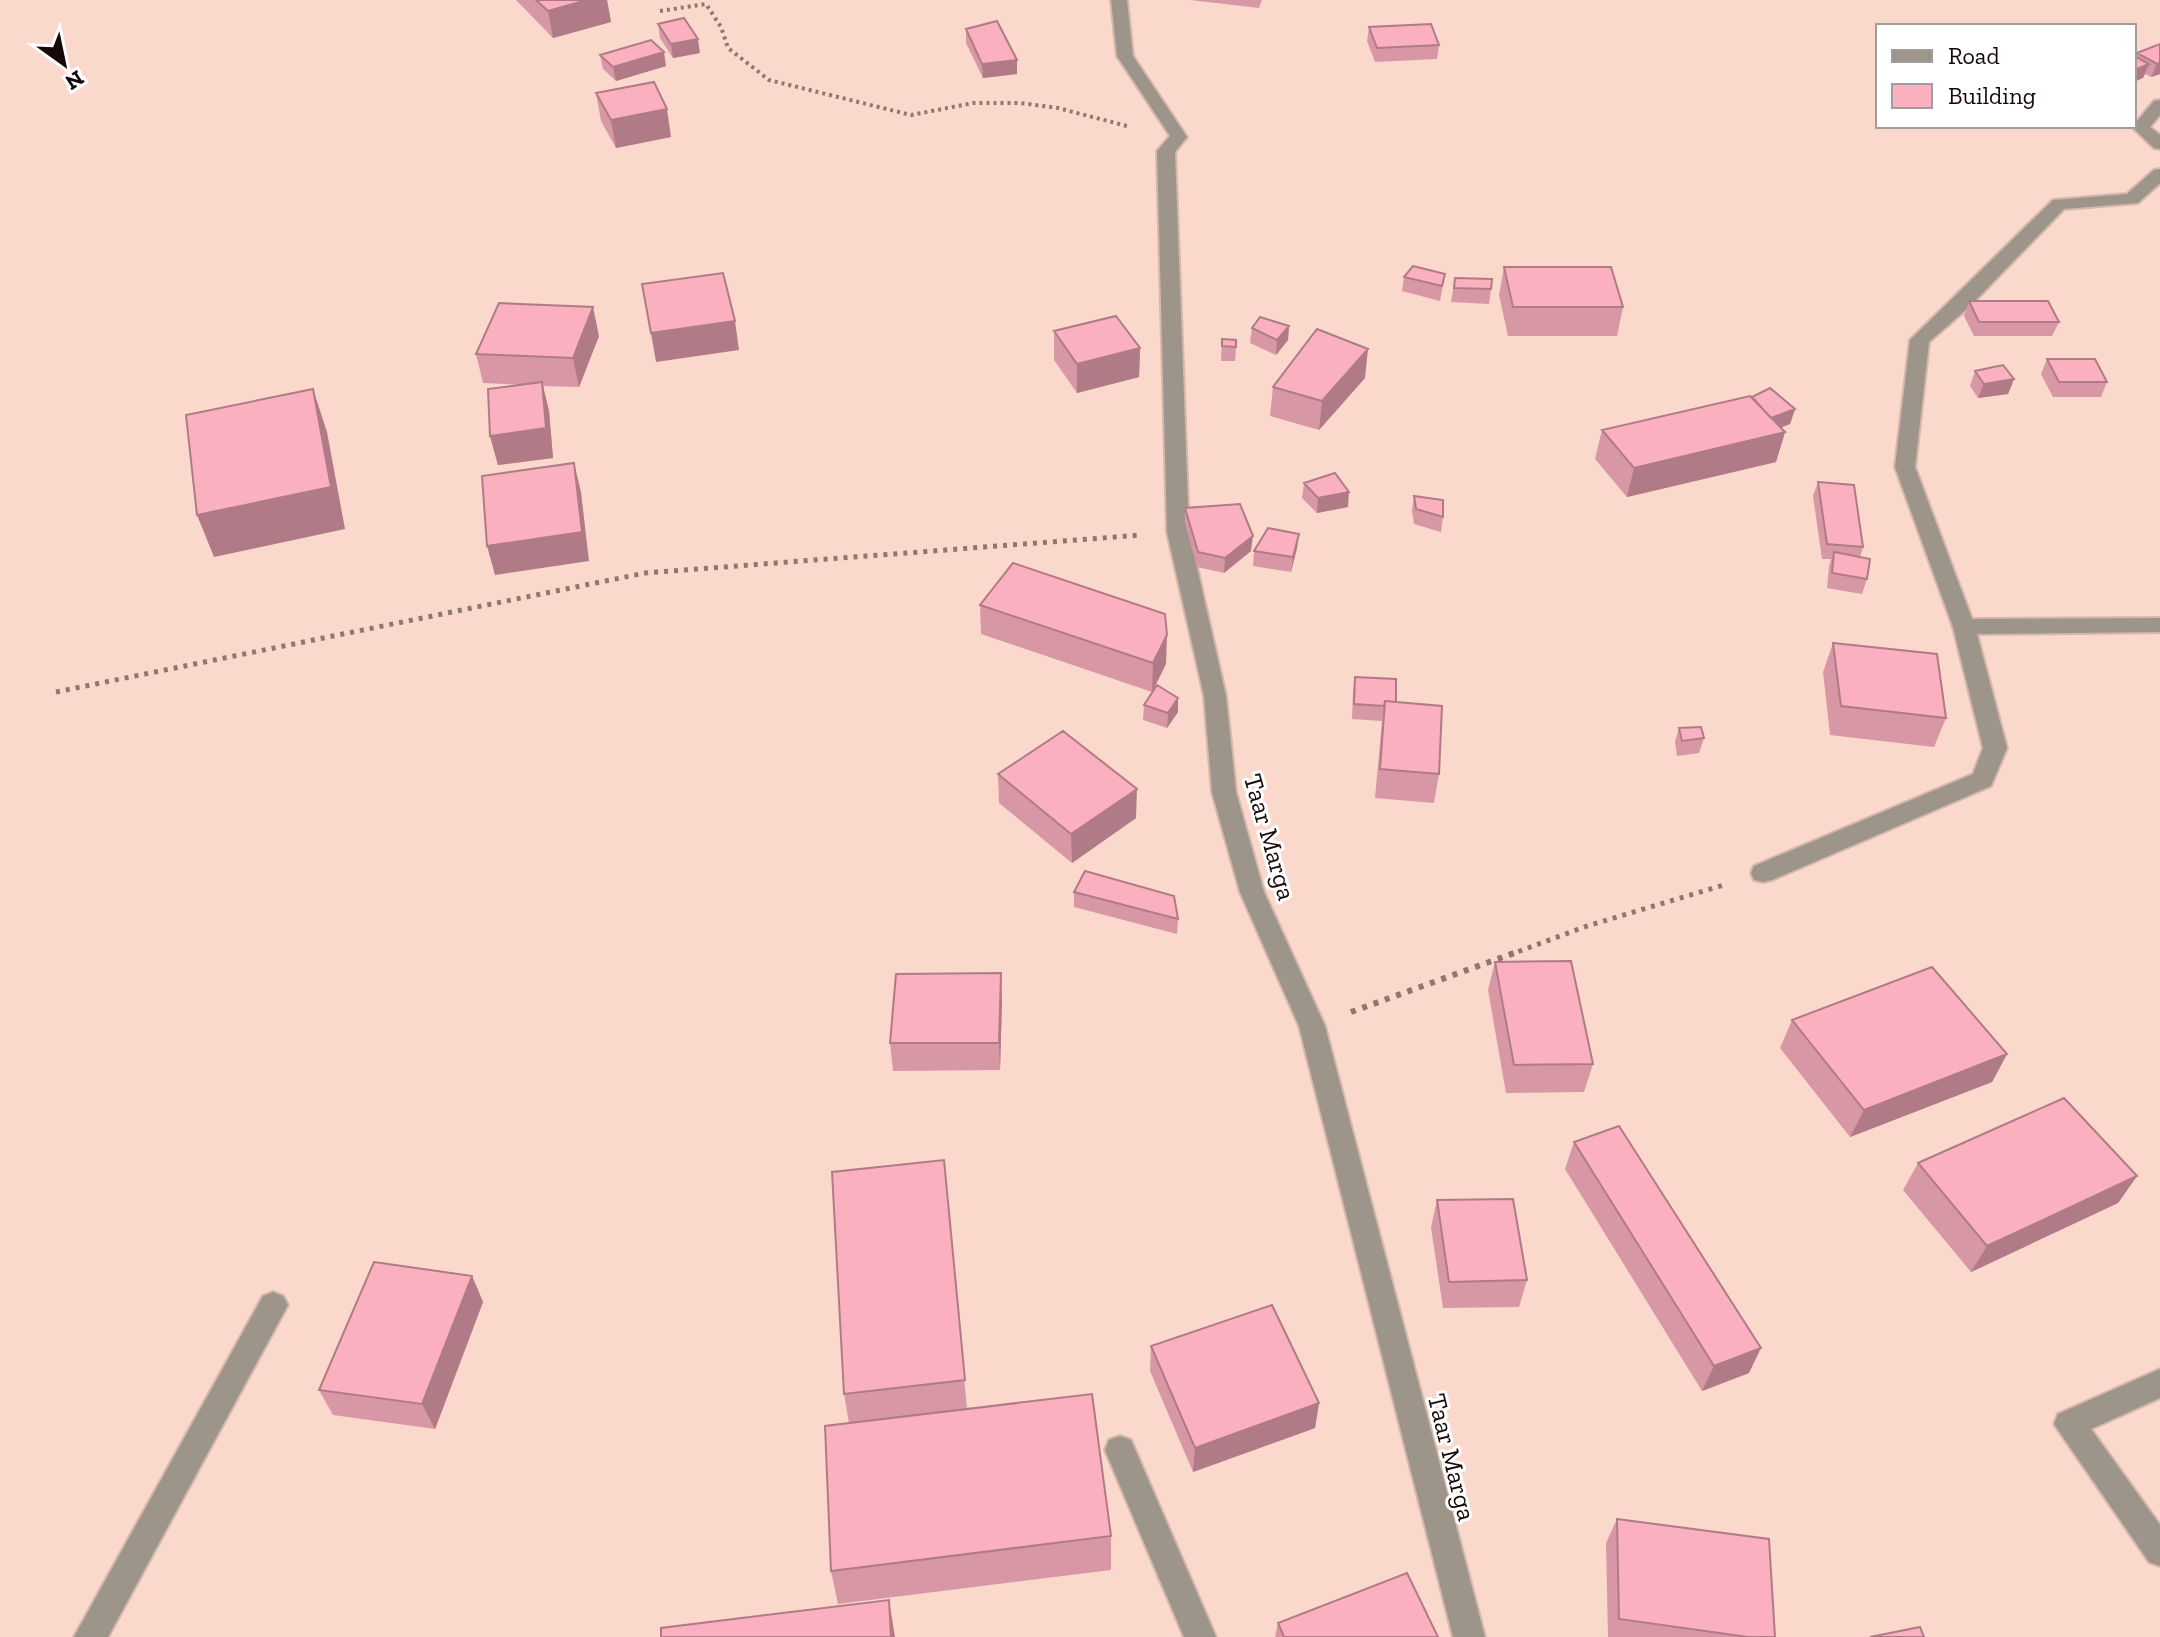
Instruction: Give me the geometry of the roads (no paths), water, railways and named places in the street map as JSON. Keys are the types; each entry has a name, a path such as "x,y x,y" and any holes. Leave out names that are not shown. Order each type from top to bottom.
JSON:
{"street":[{"name":"Taar Marga","path":"1119,0 1125,56 1179,137 1166,151 1178,532 1215,696 1224,792 1252,892 1312,1026 1469,1637"},
{"path":"2160,105 2140,127 2160,144"},
{"path":"1763,873 1983,780 1995,748 1964,627 1905,467 1920,340 1962,303 2059,204 2132,199 2160,174"},
{"path":"1964,627 2160,625"},
{"path":"90,1637 273,1305"},
{"path":"2160,1383 2069,1424 2160,1551"},
{"path":"1120,1450 1200,1637"}]}
